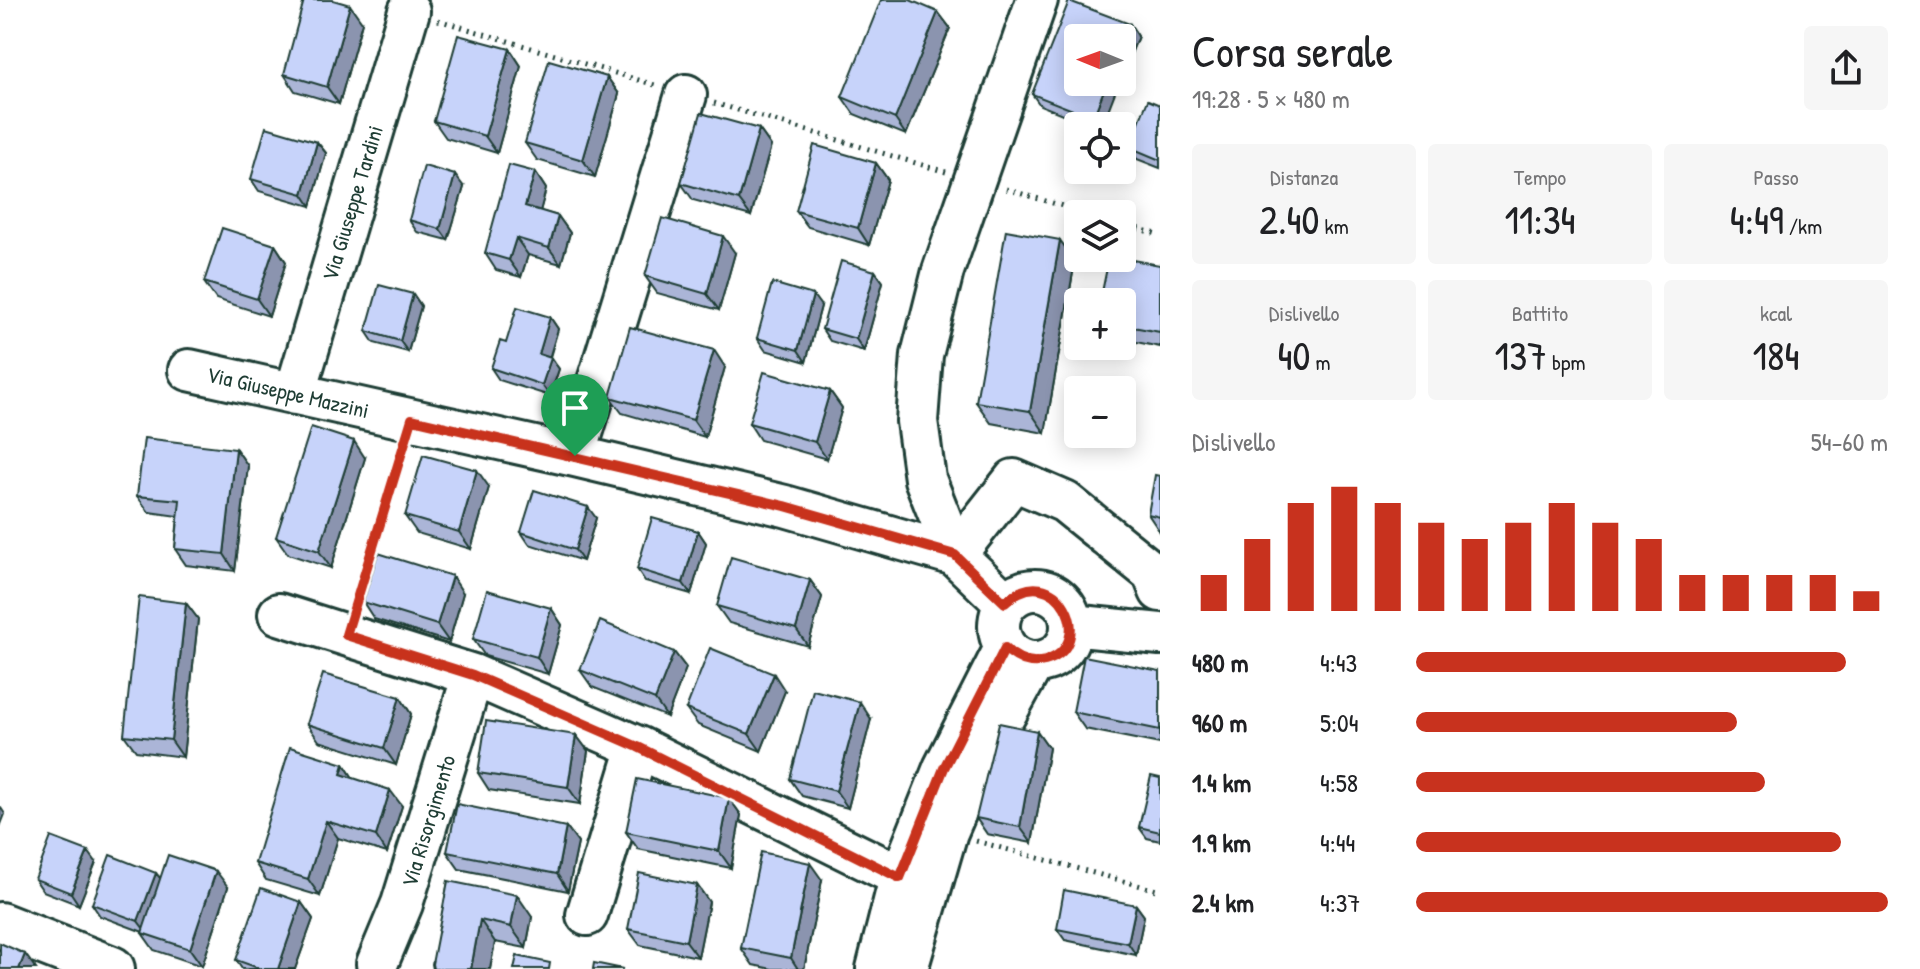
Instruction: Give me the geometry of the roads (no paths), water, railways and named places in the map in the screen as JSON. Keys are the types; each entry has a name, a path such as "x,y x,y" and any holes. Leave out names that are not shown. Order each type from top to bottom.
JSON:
{"main road":[{"path":"0,925 112,969"}],"street":[{"path":"955,555 925,479 917,421 922,355 943,271 983,183 1037,0"},
{"name":"Via Giuseppe Tardini","path":"295,394 409,11"},
{"path":"575,456 686,95"},
{"name":"Via Giuseppe Mazzini","path":"189,370 785,506 955,555 1005,603"},
{"path":"955,555 1014,480 1065,502 1153,573 1160,591"},
{"path":"1024,590 1046,590 1064,604 1071,625 1061,651 1020,655 998,626 1005,603 1024,590"},
{"path":"1071,625 1160,634 1160,613"},
{"path":"279,614 473,675 638,747 914,884"},
{"path":"877,969 914,884 947,832 1020,655"},
{"path":"907,969 914,884 944,768 1020,655"},
{"name":"Via Risorgimento","path":"377,964 402,904 473,675"},
{"path":"587,915 638,747"}]}
